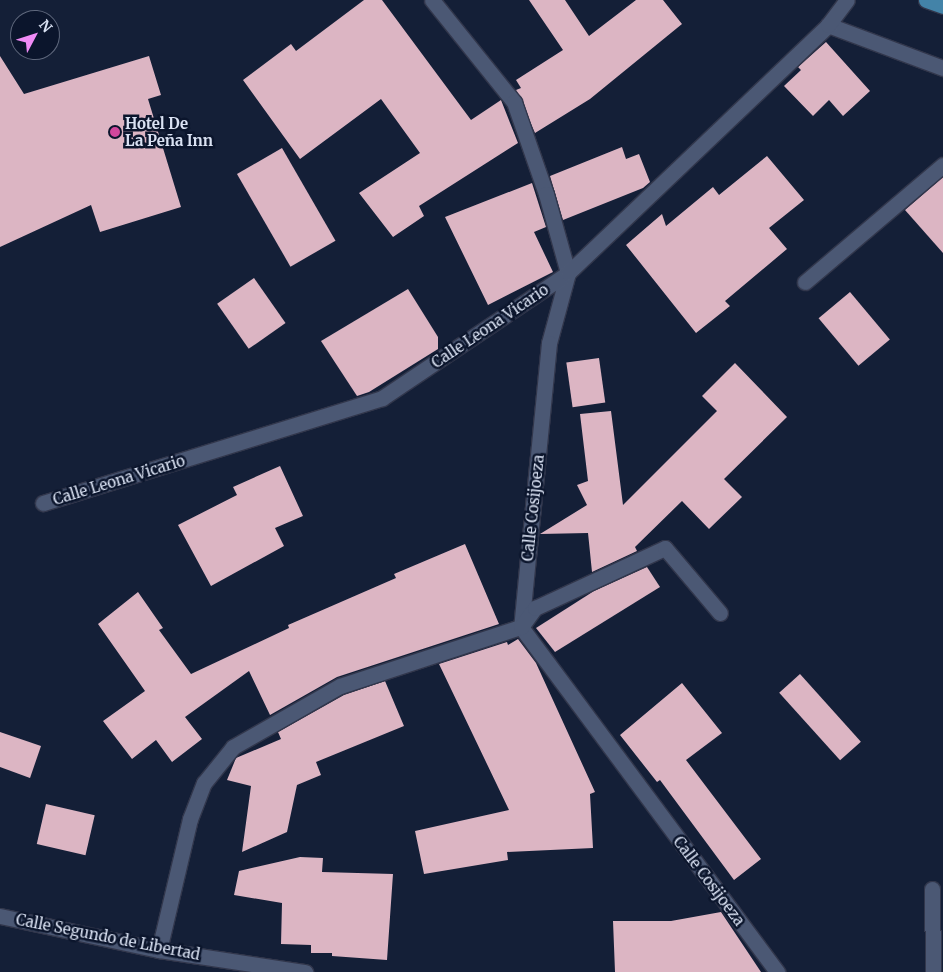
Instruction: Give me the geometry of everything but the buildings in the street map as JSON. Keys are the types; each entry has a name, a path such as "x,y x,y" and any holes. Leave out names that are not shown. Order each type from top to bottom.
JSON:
{"main road":[{"path":"926,0 943,6"}],"street":[{"path":"432,0 514,102 546,194 568,273"},
{"name":"Calle Leona Vicario","path":"43,503 382,398 568,273 828,25 848,0"},
{"path":"828,25 943,68"},
{"path":"805,282 943,165"},
{"name":"Calle Cosijoeza","path":"568,273 549,344 521,627 777,972"},
{"path":"158,950 190,819 204,783 233,747 340,686 521,627 535,608 665,548 720,613"},
{"path":"932,889 933,972"},
{"name":"Calle Segundo de Libertad","path":"0,916 158,950 304,972"}],"place":[{"name":"Hotel De La Peña Inn","path":"115,132"}]}
